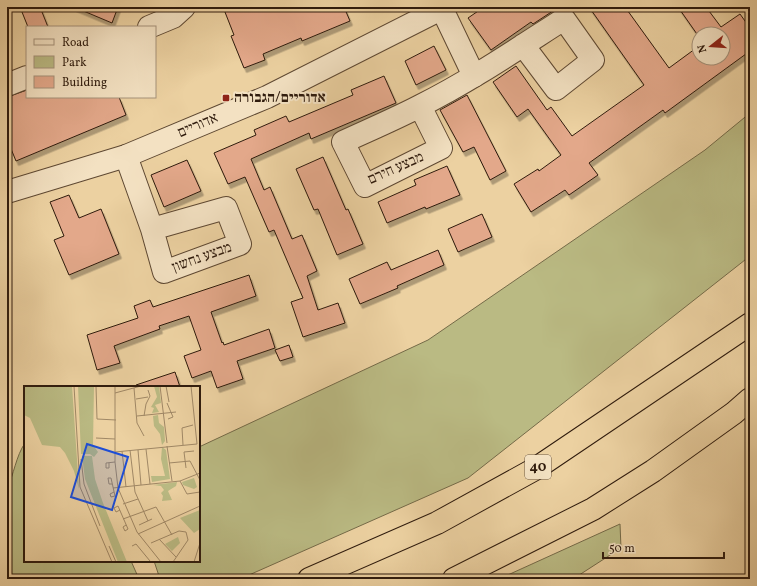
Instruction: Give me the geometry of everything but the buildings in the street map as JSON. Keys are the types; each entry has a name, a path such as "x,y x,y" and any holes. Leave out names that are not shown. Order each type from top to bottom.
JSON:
{"highway":[{"name":"40","path":"309,579 437,523 535,469 750,324"},
{"path":"454,579 594,509 653,471 734,413 750,399"}],"street":[{"path":"152,26 174,17 184,7"},
{"path":"443,8 474,76"},
{"name":"אדוריים","path":"7,192 126,156 267,97 443,8"},
{"path":"420,106 474,76 523,45"},
{"path":"7,85 26,77"},
{"path":"126,156 152,229"}],"green space":[{"path":"750,113 750,256 468,478 240,579 160,579 154,562 200,562 200,447 428,340 705,150"},
{"path":"24,445 24,562 131,562 139,579 7,579 7,489"},
{"path":"620,524 621,548 573,579 499,579"}],"place":[{"name":"אדוריים/הגבורה","path":"226,98"}]}
